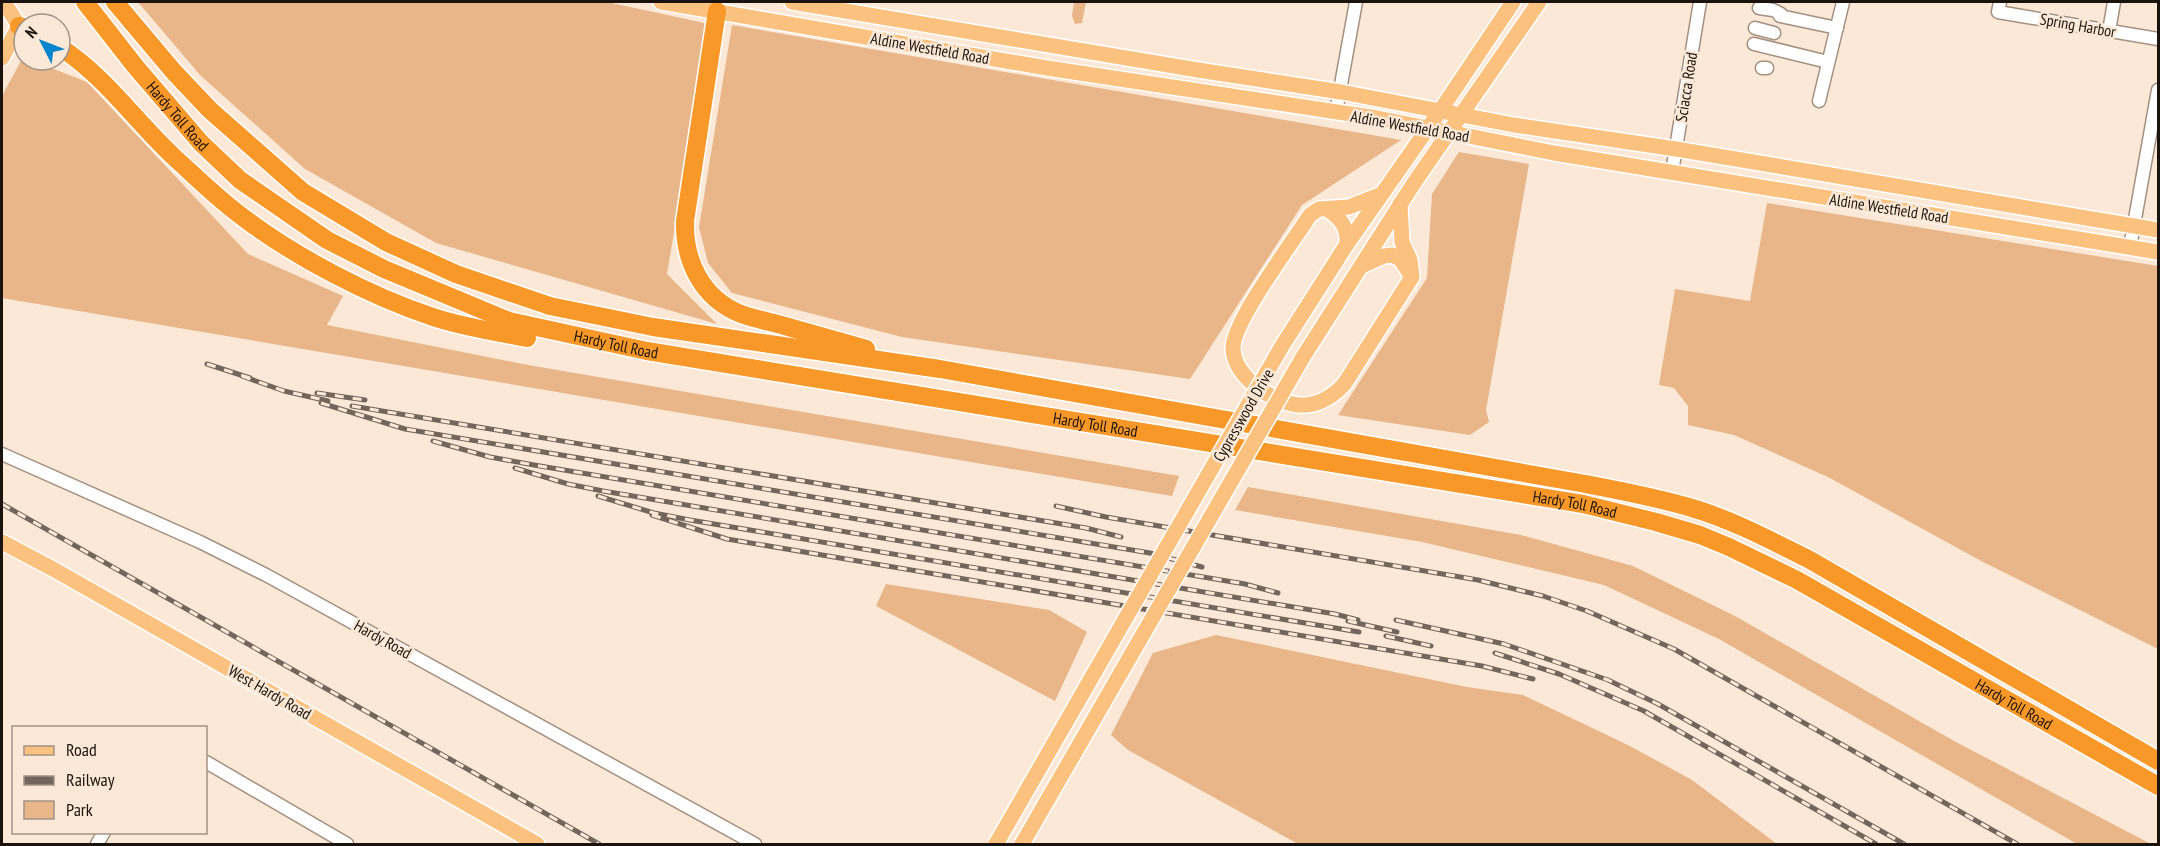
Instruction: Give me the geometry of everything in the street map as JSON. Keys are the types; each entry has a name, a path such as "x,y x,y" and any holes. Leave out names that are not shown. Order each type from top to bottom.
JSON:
{"highway":[{"name":"Hardy Toll Road","path":"85,2 135,66 201,143 240,180 327,240 384,269 498,317 647,351 1583,504 1656,522 1700,535 1797,580 2158,786"},
{"name":"Hardy Toll Road","path":"115,2 174,72 210,110 303,192 386,242 456,274 550,306 652,327 940,369 1580,483 1694,508 1752,531 1810,560 2158,761"},
{"path":"718,6 685,221 687,251 696,275 713,296 740,314 940,369"},
{"path":"72,56 100,77 169,152 213,193 281,244 321,267 391,300 434,317 562,345 647,351"}],"main road":[{"name":"Aldine Westfield Road","path":"661,2 718,6 904,43 1047,68 1377,118 1554,153 2158,252"},
{"name":"Aldine Westfield Road","path":"792,2 2158,230"},
{"name":"Cypresswood Drive","path":"996,844 1282,346 1347,244 1514,2"},
{"name":"Cypresswood Drive","path":"1022,844 1304,357 1400,204 1539,2"},
{"path":"2,58 12,15"},
{"path":"904,43 909,20"},
{"path":"1047,68 1052,45"},
{"path":"1192,91 1198,70"},
{"path":"1484,81 1483,104 1490,114 1514,124"},
{"path":"1377,118 1402,132 1408,146 1406,160"},
{"path":"1846,201 1850,178"},
{"path":"1382,194 1349,207 1319,209 1310,215 1240,323 1233,350 1237,362 1250,383 1270,396 1297,405 1310,405 1331,396 1345,383 1412,277 1410,260 1402,242 1400,204"},
{"path":"1328,209 1343,223 1347,244"},
{"path":"1362,266 1384,256 1393,255 1401,260 1412,277"},
{"name":"West Hardy Road","path":"2,542 537,844"}],"street":[{"path":"1336,112 1356,2"},
{"name":"Sciacca Road","path":"1672,172 1700,2"},
{"path":"1819,101 1843,2"},
{"path":"2109,31 2114,2"},
{"path":"1759,8 1775,7 1780,16 1837,28"},
{"name":"Spring Harbor","path":"1999,7 2109,31 2158,39"},
{"path":"1755,28 1775,32 1768,47"},
{"path":"1754,44 1828,62"},
{"path":"2130,247 2158,90"},
{"name":"Hardy Road","path":"2,454 200,542 266,575 755,844"},
{"path":"207,763 347,844"}],"green space":[{"path":"138,2 607,2 709,24 667,274 717,324 436,243 305,169 200,75"},
{"path":"1074,2 1086,2 1082,23 1075,24 1072,16"},
{"path":"732,25 1401,140 1302,205 1190,379 902,337 732,293 708,263 699,227"},
{"path":"15,72 62,72 87,82 248,254 343,296 327,325 528,365 1179,476 1172,496 2,298 2,96"},
{"path":"1459,152 1529,164 1486,410 1489,422 1470,435 1338,415 1427,278 1432,194"},
{"path":"1767,203 2158,266 2158,649 1983,562 1828,477 1734,435 1688,425 1688,406 1674,388 1659,385 1675,289 1750,301"},
{"path":"1248,487 1521,535 1633,566 1735,616 1954,741 2151,844 2077,844 1719,639 1604,585 1422,542 1235,510"},
{"path":"886,584 1049,610 1087,632 1055,701 876,606"},
{"path":"1216,635 1467,687 1523,695 1630,746 1692,780 1777,844 1298,844 1128,750 1111,735 1153,653"}],"railway":[{"path":"207,364 250,378"},
{"path":"242,376 284,391 328,401"},
{"path":"317,393 365,400"},
{"path":"321,403 405,429 1150,553 1202,567"},
{"path":"352,406 1086,528 1121,537"},
{"path":"433,441 490,457 534,465 1245,584 1278,593"},
{"path":"515,468 568,484 603,491 1335,614 1358,620"},
{"path":"598,496 654,513 690,520 1359,632"},
{"path":"2,504 599,844"},
{"path":"1056,506 1106,517 1478,580 1543,596 1587,611 1674,649 2017,844"},
{"path":"652,515 727,539 1482,666 1533,679"},
{"path":"1396,620 1504,644 1608,680 1658,704 1904,844"},
{"path":"1348,621 1397,632"},
{"path":"1386,636 1431,646"},
{"path":"1495,653 1559,674 1644,711 1876,844"}]}
